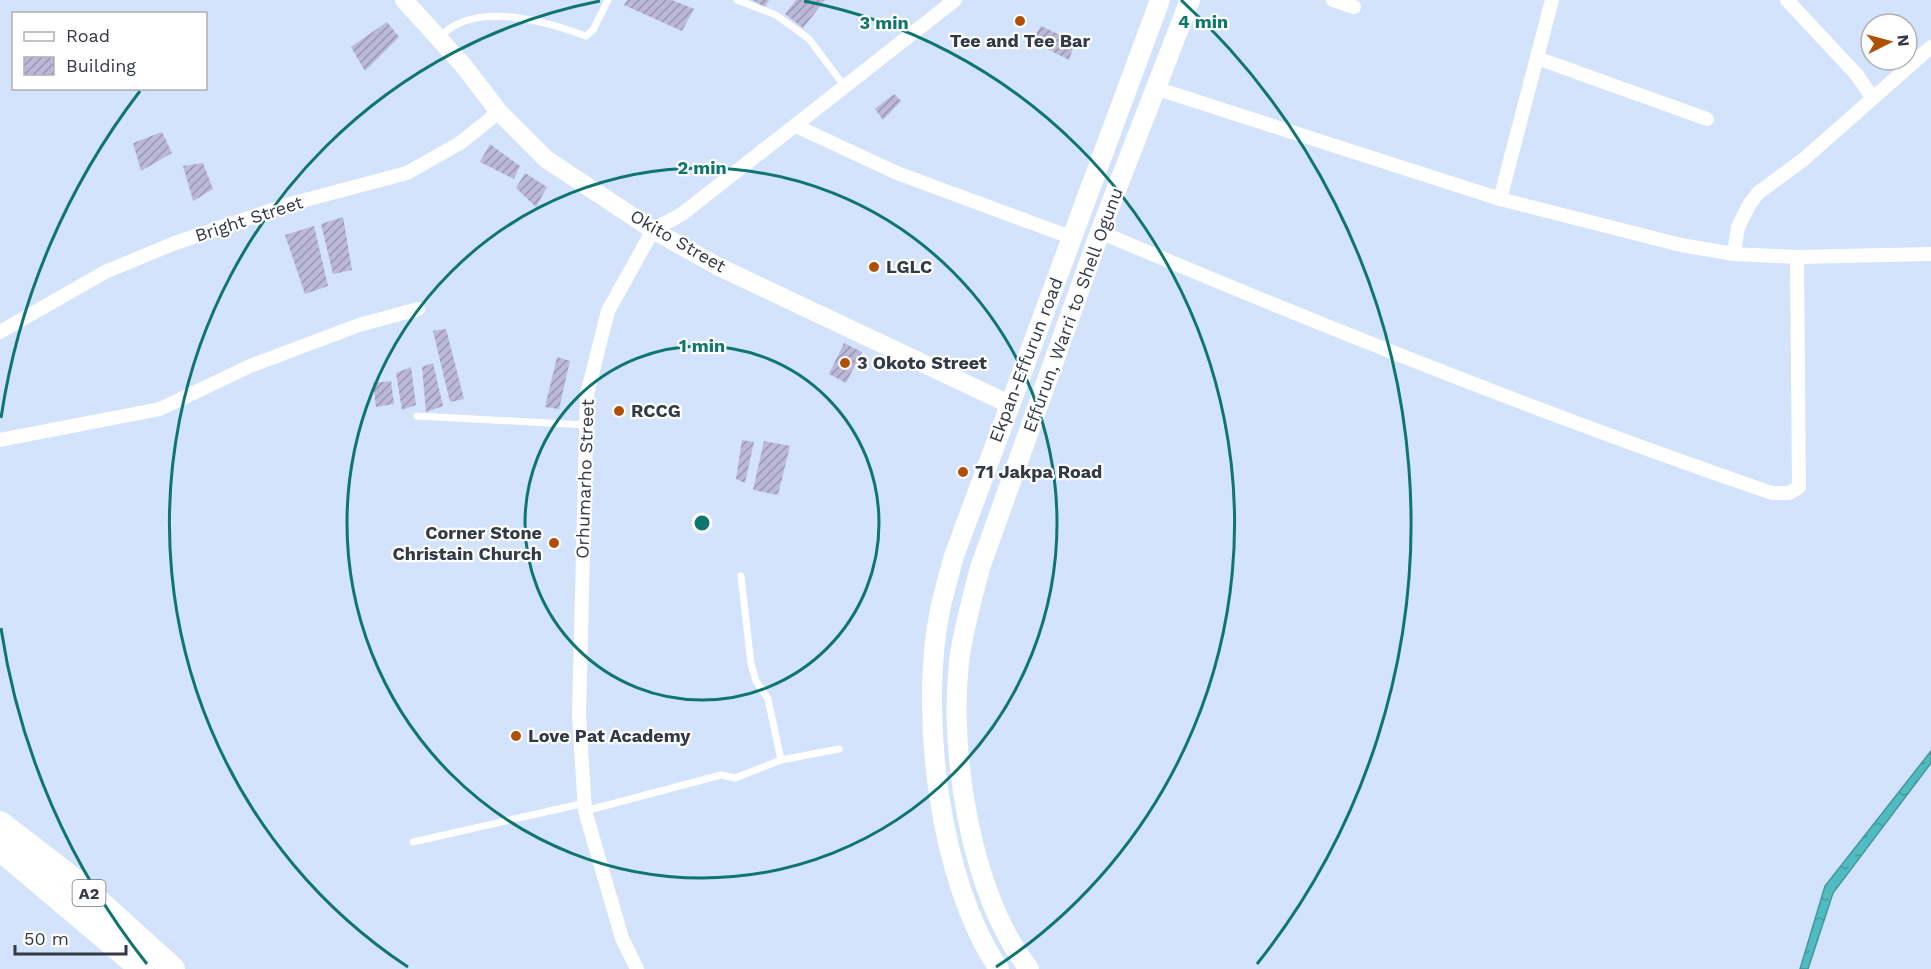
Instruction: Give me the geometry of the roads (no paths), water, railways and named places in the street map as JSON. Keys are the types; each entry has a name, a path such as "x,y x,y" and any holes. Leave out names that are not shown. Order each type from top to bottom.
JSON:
{"highway":[{"name":"A2","path":"0,823 78,883 173,969"},
{"name":"A2","path":"0,849 142,969"}],"main road":[{"name":"Ekpan-Effurun road","path":"999,969 978,933 951,862 937,767 933,669 940,611 954,556 1160,0"},
{"name":"Effurun, Warri to Shell Ogunu","path":"1029,969 1000,924 986,887 965,799 956,711 959,661 980,568 1100,232 1190,0"},
{"path":"954,556 980,568"}],"street":[{"name":"Okito Street","path":"404,0 439,38 500,112 546,159 653,230 717,266 1009,404"},
{"path":"653,230 682,214 955,0"},
{"path":"1333,0 1354,7"},
{"path":"1500,199 1552,0"},
{"path":"1788,0 1857,75 1872,97"},
{"path":"1734,254 1738,227 1758,193 1804,159 1931,46"},
{"path":"1537,58 1707,119"},
{"path":"1155,88 1500,199 1616,230 1734,254 1797,257 1931,254"},
{"name":"Bright Street","path":"0,332 105,272 175,243 290,204 407,173 460,143 500,112"},
{"path":"796,126 897,173 1073,238"},
{"name":"Orhumarho Street","path":"638,969 622,938 585,807 579,715 587,394 608,311 653,230"},
{"path":"1100,232 1292,314 1673,459 1772,493 1789,493 1799,487 1797,257"},
{"path":"0,440 160,409 250,366 359,325 418,309"}],"lane":[{"path":"439,38 448,26 470,15 507,15 553,24 586,36 593,30 608,0"},
{"path":"736,0 776,15 808,39 845,87"},
{"path":"417,416 586,425"},
{"path":"741,576 751,664 756,681 768,699 781,760"},
{"path":"413,842 585,807 721,775 735,778 781,760 839,749"}],"water":[{"path":"1931,751 1931,763 1833,893 1808,969 1800,969 1825,886"}],"place":[{"name":"Tee and Tee Bar","path":"1020,21"},
{"name":"LGLC","path":"874,267"},
{"name":"3 Okoto Street","path":"845,363"},
{"name":"RCCG","path":"619,411"},
{"name":"71 Jakpa Road","path":"963,472"},
{"name":"Corner Stone Christain Church","path":"554,543"},
{"name":"Love Pat Academy","path":"516,736"}]}
